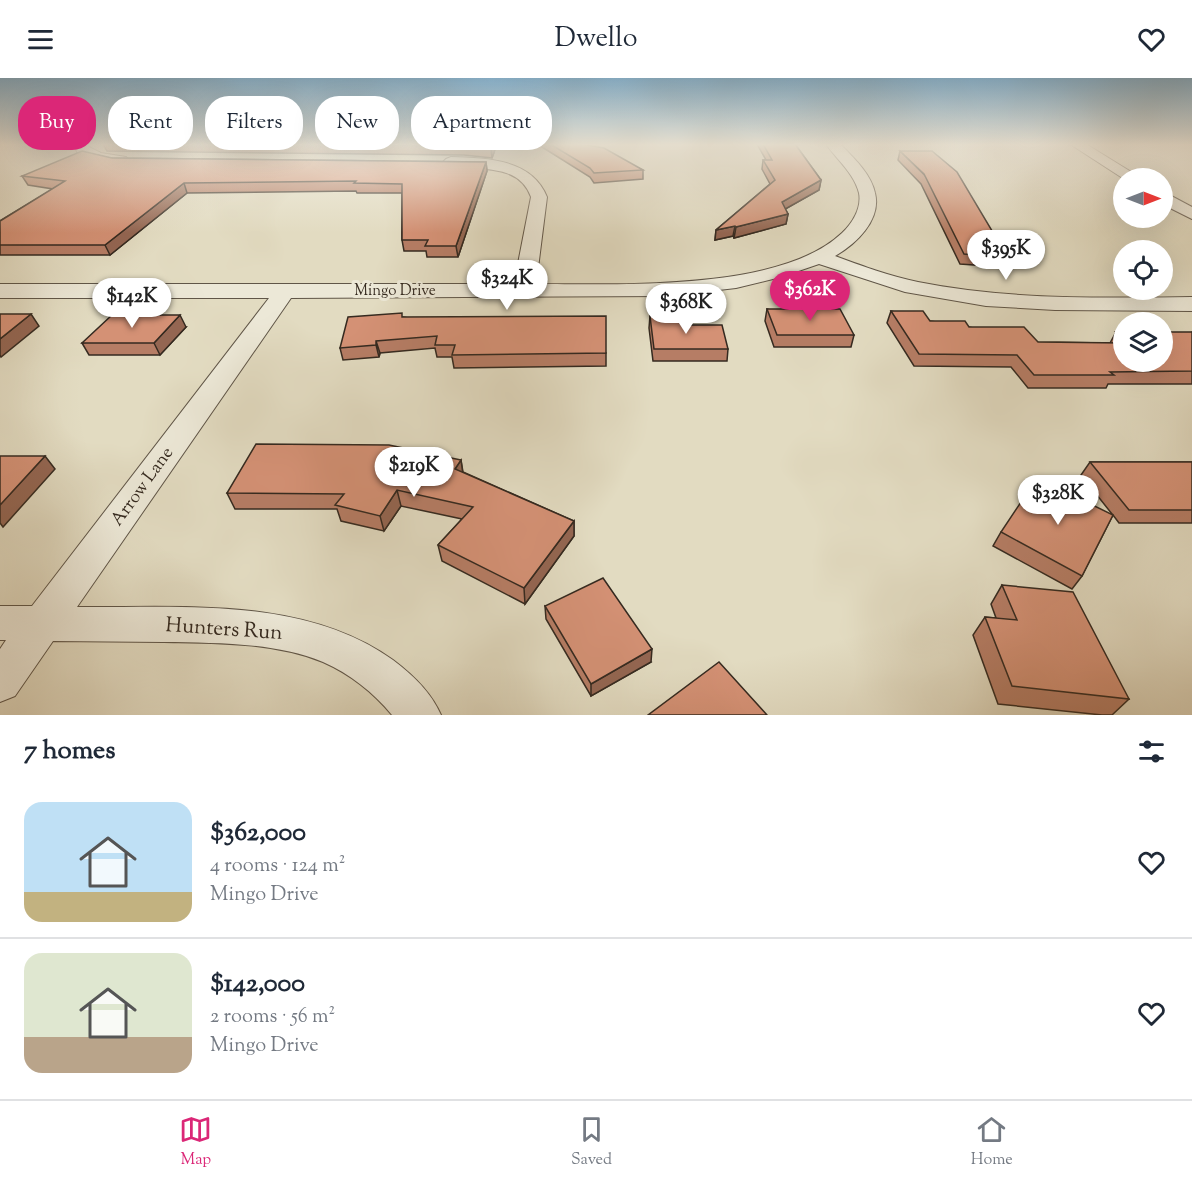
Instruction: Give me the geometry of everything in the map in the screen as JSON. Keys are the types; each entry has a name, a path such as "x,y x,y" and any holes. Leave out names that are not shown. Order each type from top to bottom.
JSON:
{"street":[{"path":"517,174 536,186 539,197 524,291"},
{"name":"Mingo Drive","path":"0,291 524,291 664,290 709,287 782,271 818,257 842,243 860,227 866,216 868,200 864,184 856,174"},
{"path":"1173,203 1192,214"},
{"path":"818,257 880,279 966,296 1038,303 1192,304"},
{"name":"Arrow Lane","path":"0,681 285,291"},
{"name":"Hunters Run","path":"0,623 228,626 294,635 355,657 382,674 407,697 419,715"}],"building":[{"path":"27,174 482,174 456,246 425,246 428,240 402,240 402,184 354,183 356,181 184,183 105,245 0,245 0,221 65,181 22,176"},
{"path":"771,174 816,174 821,180 782,202 788,214 716,230 775,180"},
{"path":"924,174 958,174 1007,256 964,254"},
{"path":"767,309 840,309 854,335 777,335"},
{"path":"891,311 923,311 930,321 965,321 969,327 1024,327 1038,342 1113,343 1113,372 1110,372 1114,375 1034,375 1017,355 919,354"},
{"path":"402,313 402,317 606,316 606,353 452,355 455,345 435,345 437,336 376,341 376,345 340,348 348,317"},
{"path":"0,314 31,314 0,339"},
{"path":"112,315 180,315 154,343 82,343"},
{"path":"650,316 685,316 687,325 722,325 728,349 654,349"},
{"path":"1173,332 1192,332 1192,371 1173,371"},
{"path":"256,444 389,445 461,460 455,469 574,521 524,588 438,545 473,507 397,490 380,516 335,505 344,494 227,493"},
{"path":"0,456 45,456 0,505"},
{"path":"1090,462 1192,462 1192,510 1129,510"},
{"path":"1037,478 1113,515 1082,576 1001,532"},
{"path":"603,578 652,649 591,684 545,606"},
{"path":"1002,585 1073,592 1129,699 1012,686 985,617 1017,620"},
{"path":"719,662 767,715 648,715"}]}
